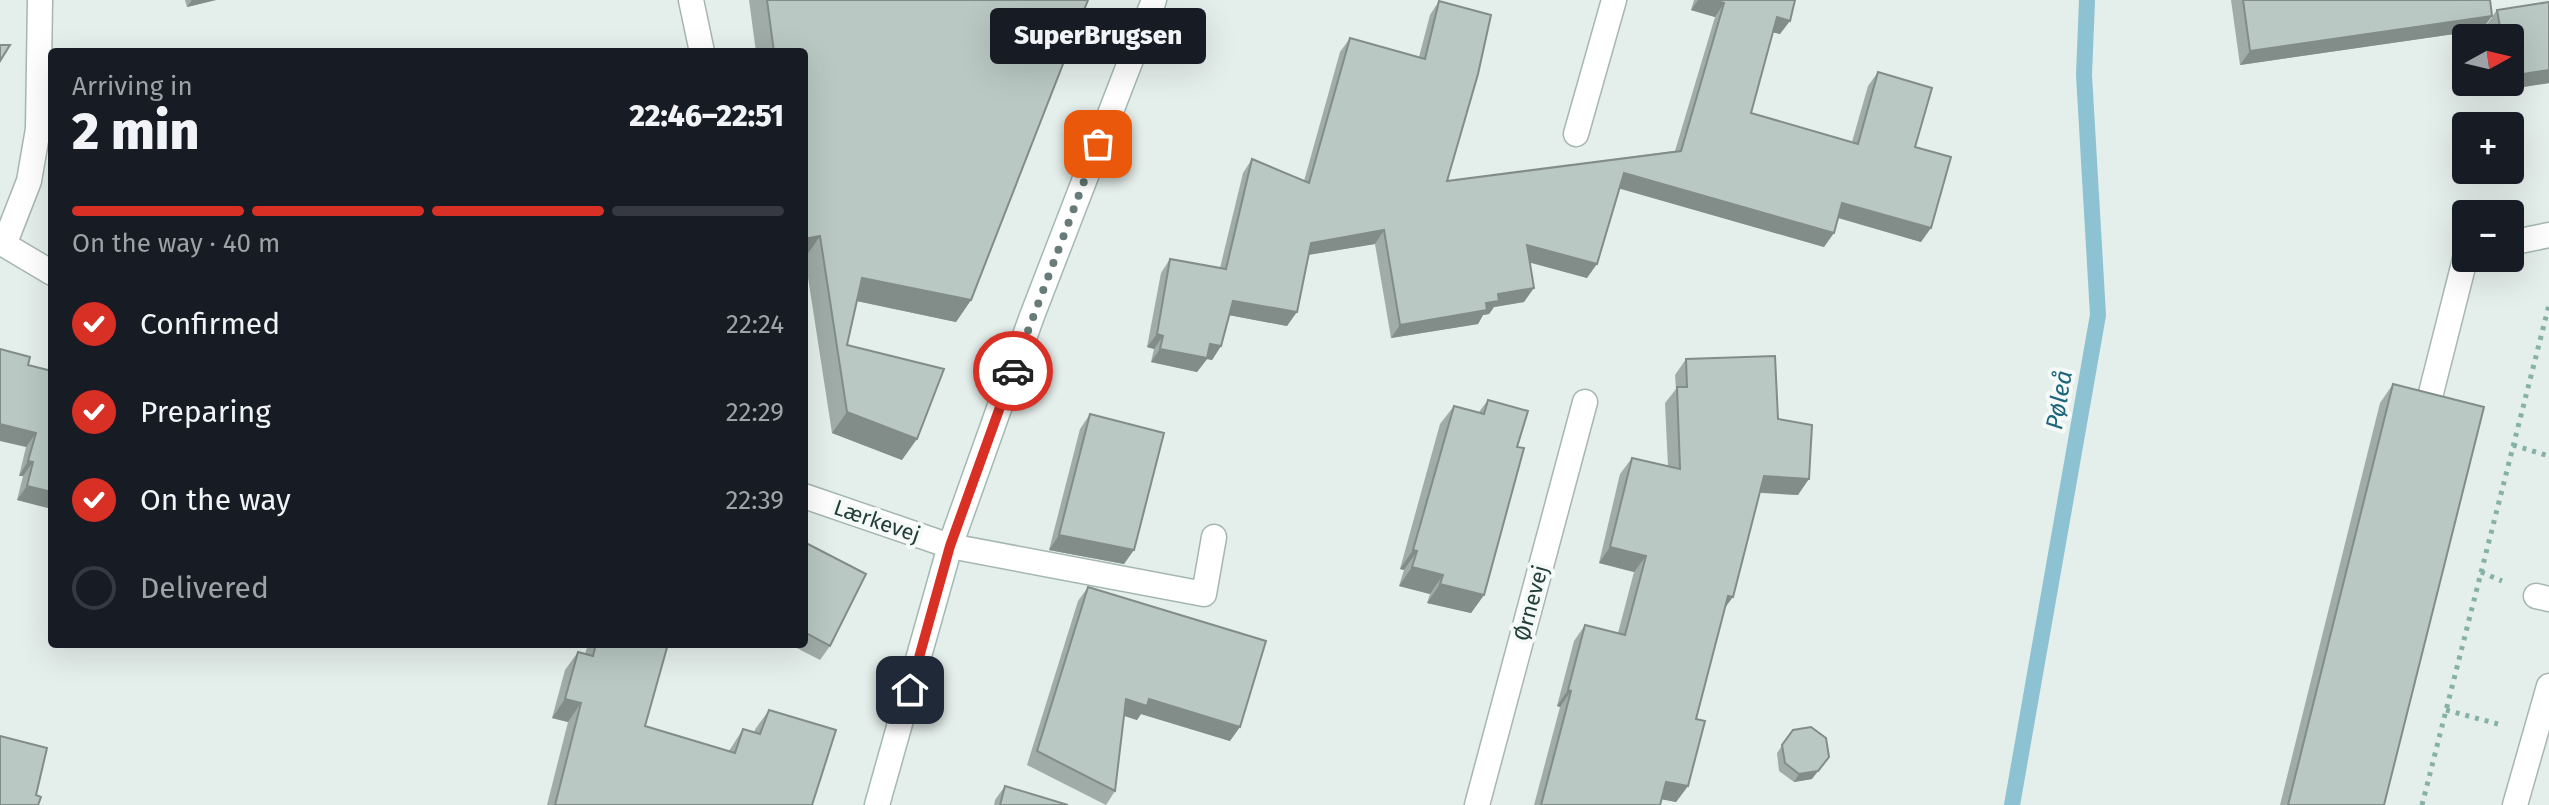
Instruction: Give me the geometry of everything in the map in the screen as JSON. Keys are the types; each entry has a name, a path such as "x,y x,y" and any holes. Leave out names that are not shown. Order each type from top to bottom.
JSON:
{"street":[{"path":"40,0 38,129 29,181 2,243 48,271"},
{"path":"691,0 701,48"},
{"path":"877,805 950,546 1032,316 1154,0"},
{"path":"1576,134 1614,0"},
{"path":"2524,240 2549,235"},
{"path":"2431,393 2462,272"},
{"name":"Ørnevej","path":"1477,805 1585,402"},
{"name":"Lærkevej","path":"808,497 950,546 1204,594 1214,537"},
{"path":"2515,805 2549,686"}],"path":[{"path":"2422,805 2549,305"},
{"path":"2513,445 2549,456"}],"building":[{"path":"767,0 1088,0 971,300 862,278 847,345 944,369 917,439 847,412 820,236 808,238 808,48 773,48"},
{"path":"1714,0 1795,0 1790,21 1777,17 1751,113 1858,144 1878,72 1932,88 1915,147 1951,157 1931,228 1842,203 1834,233 1624,173 1597,264 1527,245 1534,288 1498,294 1499,301 1486,303 1487,310 1400,325 1384,230 1311,243 1297,312 1233,301 1221,346 1210,344 1207,358 1160,349 1163,336 1157,334 1170,259 1226,269 1252,159 1309,183 1350,38 1425,59 1439,1 1491,15 1478,74 1447,181 1681,151 1724,3"},
{"path":"2243,0 2490,0 2492,16 2250,51"},
{"path":"2549,2 2549,70 2524,74 2524,24 2500,24 2497,10"},
{"path":"0,45 10,45 0,61"},
{"path":"0,349 30,357 28,365 48,370 48,491 27,486 33,462 28,461 36,433 0,424"},
{"path":"1775,356 1778,419 1812,425 1809,479 1764,476 1733,597 1728,596 1696,719 1705,721 1688,786 1666,782 1660,805 1541,805 1585,625 1625,635 1646,556 1610,547 1632,458 1680,469 1677,387 1687,387 1686,359"},
{"path":"2393,384 2484,407 2384,805 2288,805"},
{"path":"1488,400 1528,411 1517,447 1524,448 1484,595 1440,584 1443,575 1412,567 1417,551 1413,550 1454,406 1484,414"},
{"path":"1090,414 1164,433 1134,550 1059,535"},
{"path":"808,544 866,574 830,646 808,634"},
{"path":"1088,587 1266,641 1240,727 1149,699 1147,706 1126,699 1115,791 1037,751"},
{"path":"595,648 667,648 645,726 735,753 743,729 760,734 769,710 836,730 812,805 555,805 581,703 565,699 578,652 593,656"},
{"path":"1811,727 1826,738 1829,757 1818,771 1799,774 1785,763 1782,745 1793,730"},
{"path":"0,736 47,748 36,795 41,797 38,805 0,805"},
{"path":"1005,786 1068,805 1000,805"}],"waterway":[{"name":"Pøleå","path":"2012,805 2098,315 2084,75 2087,0"}],"way so far":[{"path":"1013,371 1098,144"}],"place":[{"name":"SuperBrugsen","path":"1098,144"}],"route":[{"path":"910,690 950,546 1013,371"}]}
